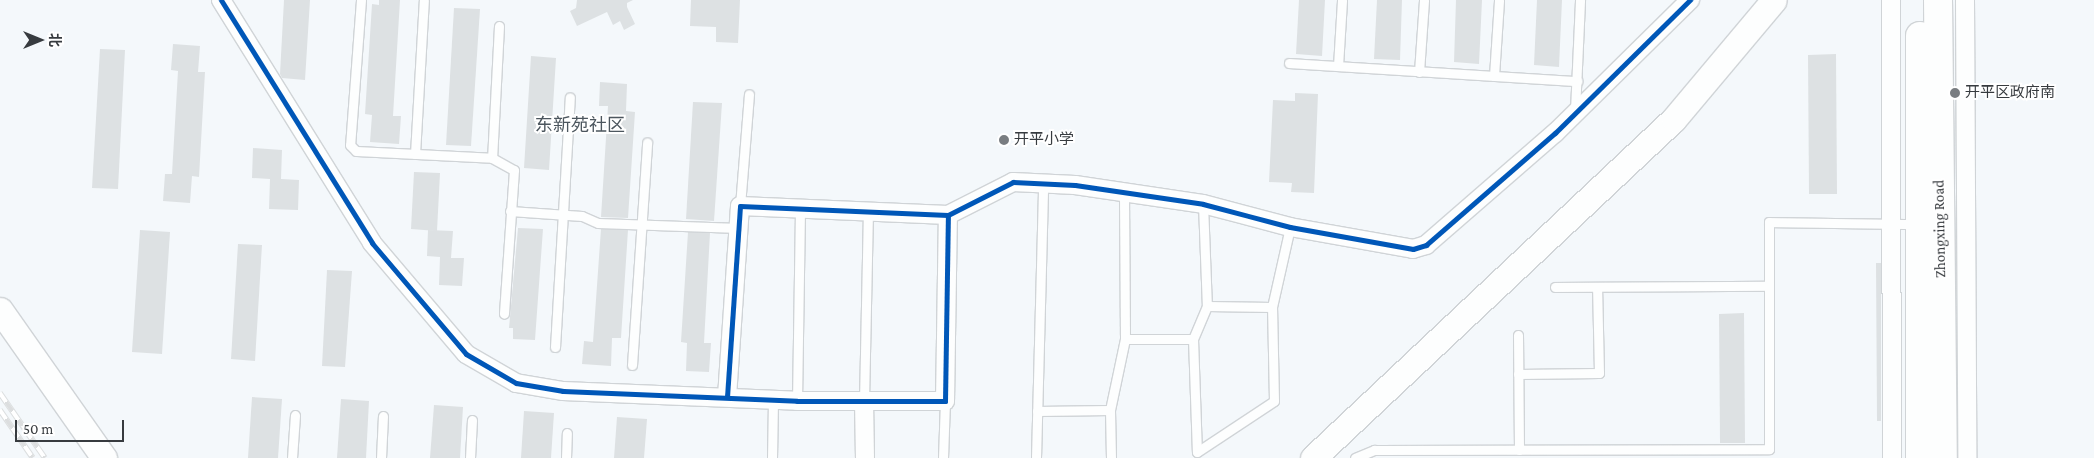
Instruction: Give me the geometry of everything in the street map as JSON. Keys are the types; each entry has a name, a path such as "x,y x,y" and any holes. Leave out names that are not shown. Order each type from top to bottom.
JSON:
{"main road":[{"name":"Zhongxing Road","path":"1920,0 1920,458"},
{"name":"Zhongxing Road","path":"1938,0 1943,458"}],"street":[{"path":"221,0 372,242 466,354 516,384 562,391 773,398 797,401 945,400 948,215"},
{"path":"727,397 740,206 800,207 948,215 1013,182 1075,186 1203,204 1290,227 1413,249 1426,245 1576,111 1690,0"},
{"path":"1313,458 1674,119 1774,0"},
{"path":"1892,0 1892,458"},
{"path":"1965,0 1967,458"},
{"path":"0,310 104,458"},
{"path":"864,401 865,458"}],"lane":[{"path":"361,0 350,145 356,151 492,158 514,170 504,314"},
{"path":"415,154 424,0"},
{"path":"1338,66 1342,0"},
{"path":"1419,72 1424,0"},
{"path":"1494,76 1499,0"},
{"path":"1576,111 1580,0"},
{"path":"492,158 499,26"},
{"path":"1289,64 1577,82"},
{"path":"740,206 748,94"},
{"path":"555,347 570,97"},
{"path":"632,364 647,143"},
{"path":"1036,458 1043,185"},
{"path":"1111,458 1110,410 1125,339 1124,194"},
{"path":"1203,204 1207,306 1193,339 1197,452 1274,401 1272,307 1290,227"},
{"path":"797,401 800,207"},
{"path":"510,211 582,216 598,223 739,228"},
{"path":"864,401 868,211"},
{"path":"1355,458 1374,450 1769,449 1769,222 1920,224"},
{"path":"1555,287 1769,286"},
{"path":"1518,374 1598,373 1597,287"},
{"path":"1207,306 1272,307"},
{"path":"1518,335 1519,450"},
{"path":"1125,339 1193,339"},
{"path":"772,458 773,398"},
{"path":"943,458 945,400"},
{"path":"1037,411 1110,410"},
{"path":"292,458 295,415"},
{"path":"381,458 383,416"},
{"path":"470,458 472,420"},
{"path":"566,458 567,433"}],"building":[{"path":"284,0 310,0 305,80 282,78 280,74"},
{"path":"379,0 400,0 393,116 401,116 399,144 370,142 372,115 365,114 372,4 379,5"},
{"path":"577,0 633,0 627,3 627,7 635,24 624,30 620,21 613,25 607,12 577,26 570,11 576,8"},
{"path":"691,0 740,0 738,43 716,42 716,27 690,26"},
{"path":"1299,0 1325,0 1322,56 1296,54"},
{"path":"1377,0 1402,0 1400,60 1374,59"},
{"path":"1456,0 1482,0 1479,64 1454,62"},
{"path":"1537,0 1562,0 1559,67 1534,65"},
{"path":"454,8 480,9 471,146 446,145"},
{"path":"173,44 200,46 198,72 205,72 199,177 192,176 190,203 163,201 165,174 172,174 178,71 171,70"},
{"path":"100,49 125,50 118,189 92,188"},
{"path":"1836,54 1837,194 1809,194 1808,55"},
{"path":"531,56 556,58 549,170 524,168"},
{"path":"600,82 627,84 626,111 635,112 628,218 601,217 608,106 599,106"},
{"path":"1295,93 1318,94 1314,193 1291,192 1292,183 1269,182 1273,100 1295,101"},
{"path":"693,102 722,103 714,221 686,219"},
{"path":"253,148 282,150 281,179 299,180 298,210 269,209 270,179 252,178"},
{"path":"414,172 440,173 437,231 411,229"},
{"path":"518,228 543,229 535,340 513,339 513,328 509,328"},
{"path":"601,229 628,230 621,338 612,338 611,366 582,364 584,341 593,342"},
{"path":"140,230 170,232 162,354 132,352"},
{"path":"428,230 453,231 451,258 464,258 462,286 439,285 440,257 427,256"},
{"path":"688,232 710,233 704,343 711,343 709,372 686,371 687,343 681,342"},
{"path":"238,244 262,245 255,361 231,359"},
{"path":"1876,263 1881,263 1881,421 1877,421"},
{"path":"327,270 352,271 345,367 322,366"},
{"path":"1744,313 1745,443 1720,443 1719,314"},
{"path":"252,397 282,399 278,458 248,458"},
{"path":"341,399 369,401 366,458 337,458"},
{"path":"434,405 463,407 460,458 430,458"},
{"path":"524,411 554,413 551,458 521,458"},
{"path":"617,417 647,419 644,458 614,458"}],"railway":[{"path":"0,393 45,458"},
{"path":"0,410 33,458"}],"cycle path":[{"path":"221,0 372,243 466,354 516,383 563,391 797,401 945,401 948,215"},
{"path":"727,397 740,206 948,215 1013,182 1075,185 1203,204 1290,227 1413,249 1426,245 1555,133 1690,0"}],"place":[{"name":"开平区政府南","path":"1955,93"},
{"name":"开平小学","path":"1004,140"}],"district":[{"name":"东新苑社区","path":"580,125"}]}
